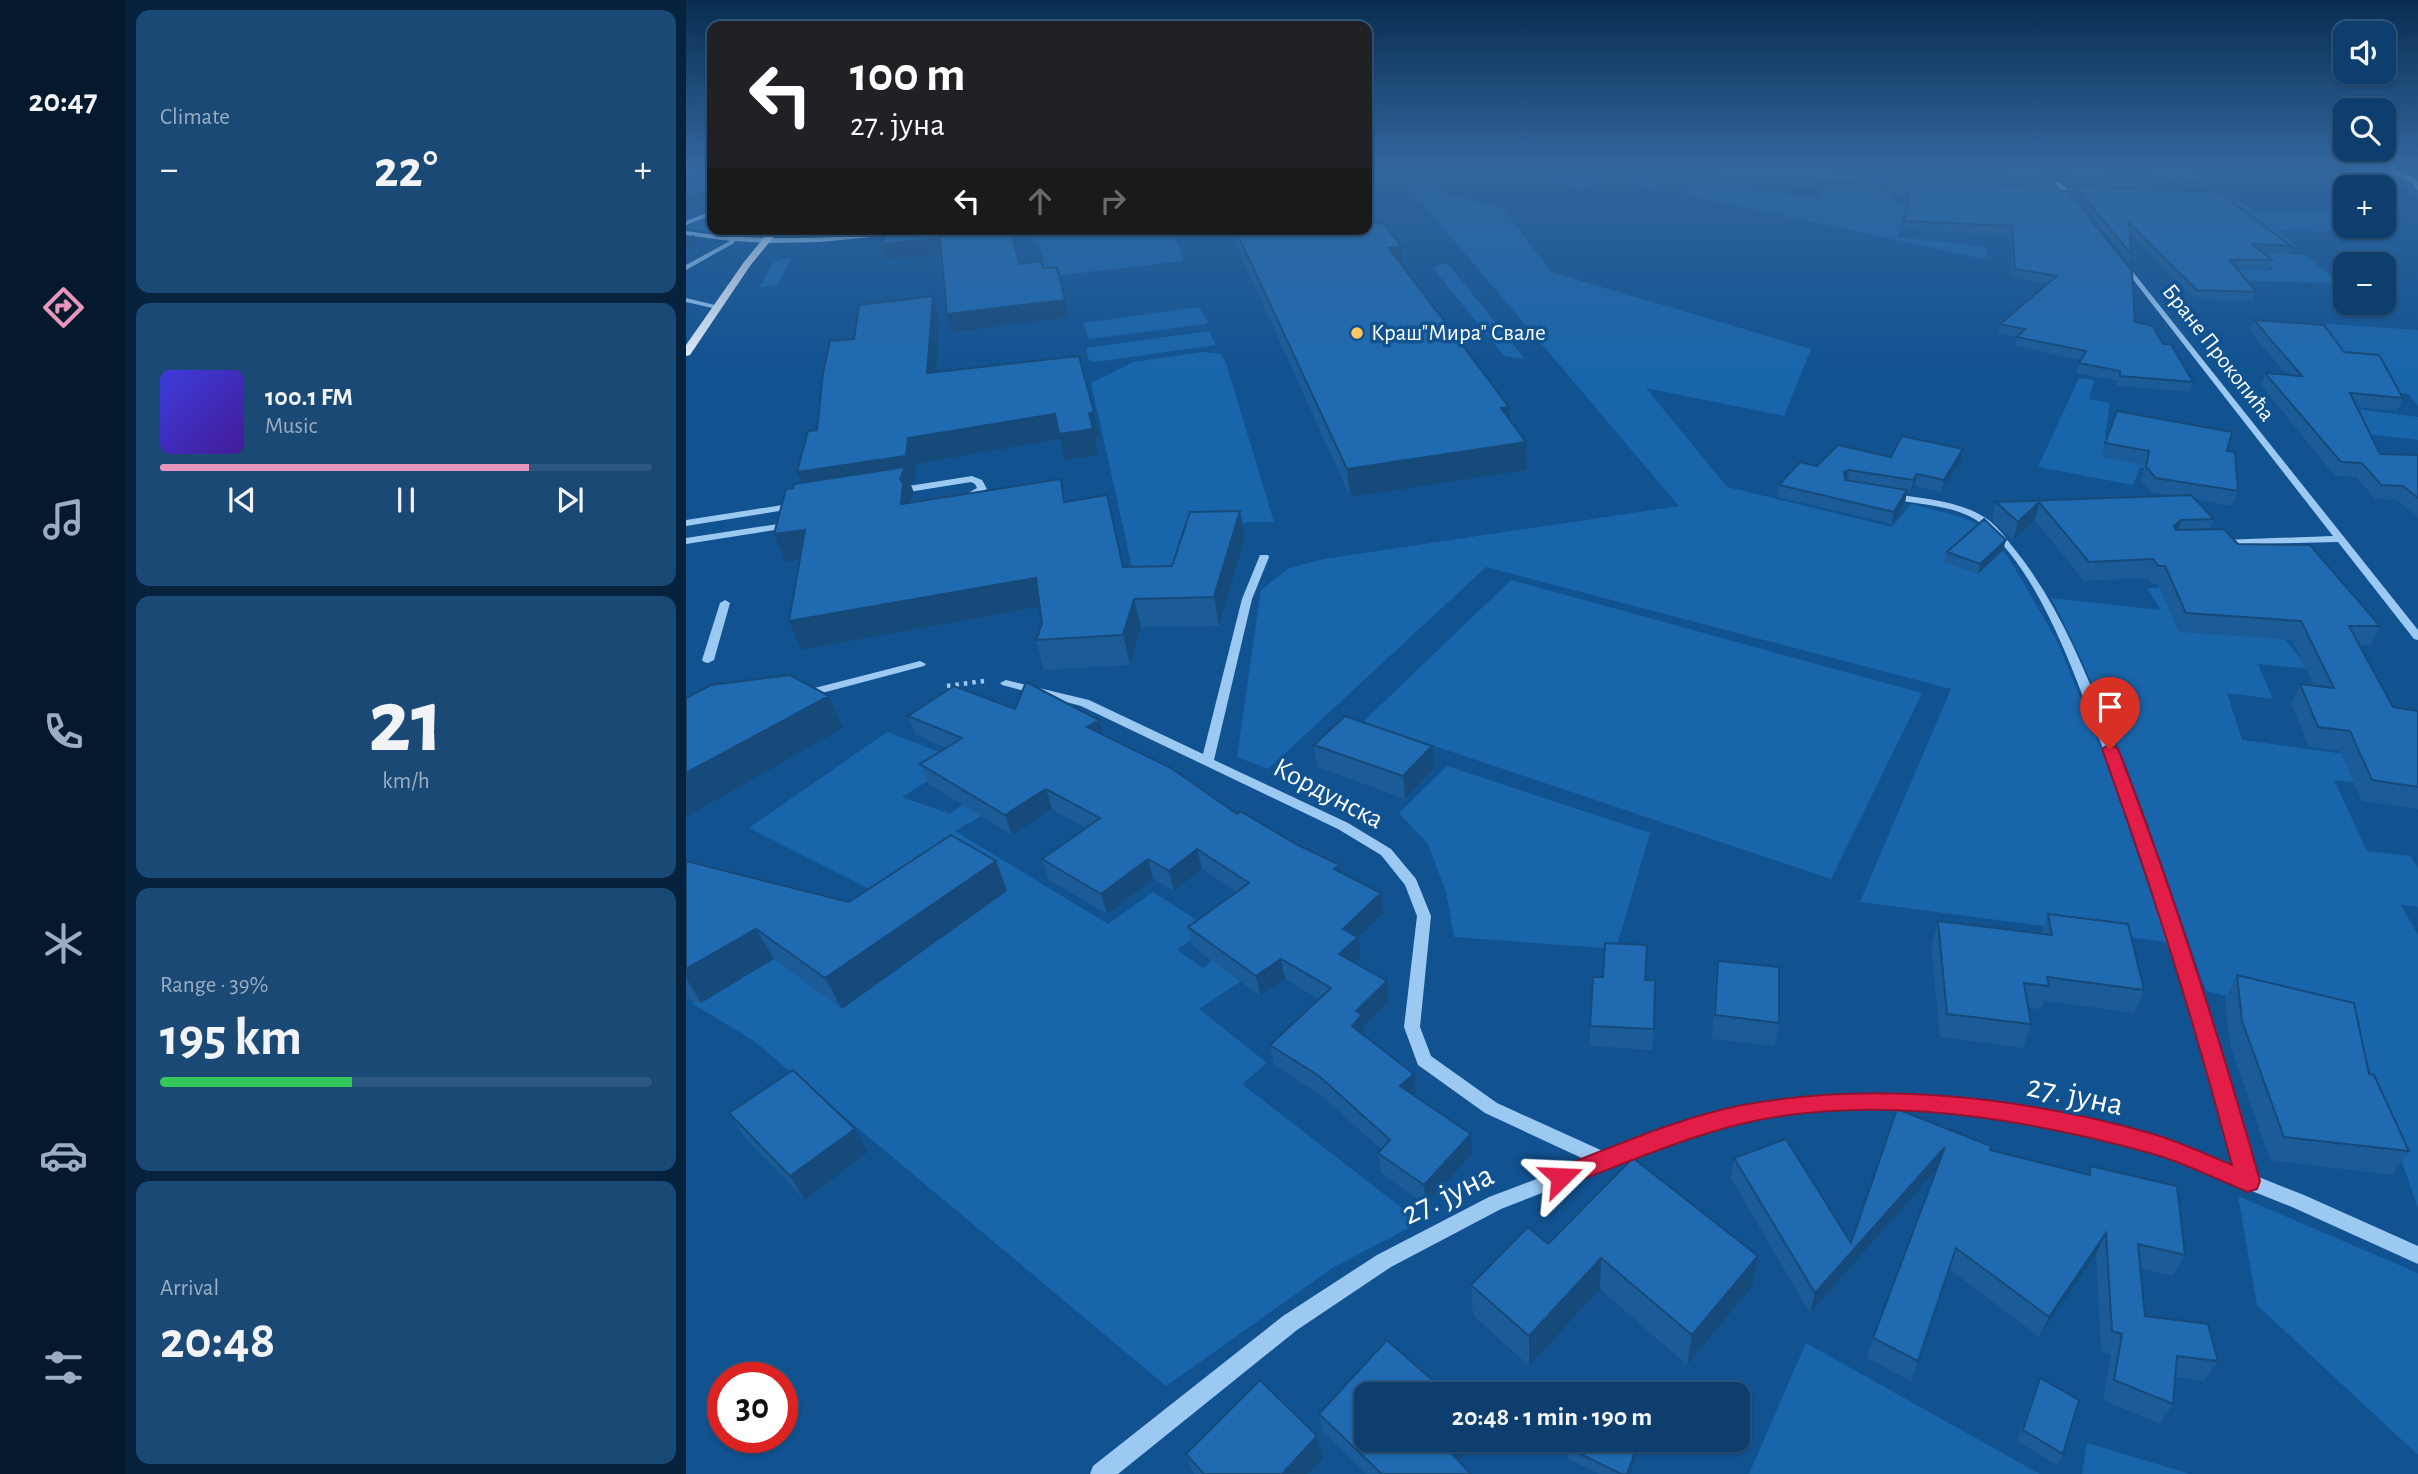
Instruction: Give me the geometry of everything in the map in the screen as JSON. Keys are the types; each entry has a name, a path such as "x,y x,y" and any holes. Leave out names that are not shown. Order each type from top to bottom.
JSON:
{"main road":[{"path":"686,353 771,235"}],"street":[{"path":"691,234 733,241 766,242 890,235"},
{"path":"819,241 831,235"},
{"path":"686,268 733,241"},
{"name":"Бране Прокопића","path":"2115,253 2418,637"},
{"path":"686,300 717,307"},
{"path":"890,492 972,479 982,484 977,494 957,500"},
{"path":"1874,492 1954,509 1983,521 2025,566 2051,608 2119,769 2155,868 2213,1050 2248,1181"},
{"path":"686,523 809,504"},
{"path":"686,541 791,525"},
{"path":"2217,543 2341,539"},
{"path":"1208,760 1247,599 1264,557"},
{"path":"708,660 725,603"},
{"path":"786,698 920,664"},
{"name":"Кордунска","path":"1006,682 1085,703 1343,825 1386,852 1410,883 1424,916 1412,1027 1424,1060 1491,1108 1604,1160"},
{"name":"27. јуна","path":"1101,1474 1290,1323 1384,1261 1495,1203 1604,1160 1741,1114 1828,1102 1922,1103 2006,1112 2153,1144 2248,1181 2418,1255"}],"path":[{"path":"947,686 981,681 1006,682"}],"shaded area":[{"path":"1448,234 1522,234 1551,272 1811,349 1784,416 1646,388 1727,487 1892,527 1911,504 1981,525 2009,558 2057,641 2106,761 2167,942 1860,902 1951,689 1486,567 1268,769 1237,757 1261,590 1289,568 1324,559 1679,506"},
{"path":"1867,234 1899,234 1898,237 1988,247 1985,259"},
{"path":"2219,234 2281,234 2297,247 2225,243"},
{"path":"1021,235 1174,235 1184,261 1044,277 1038,244"},
{"path":"2253,253 2306,255 2333,278 2333,284 2215,279 2203,268 2275,270"},
{"path":"792,259 777,284 759,288 774,262"},
{"path":"1440,264 1449,265 1525,359 1504,356 1436,272 1434,268"},
{"path":"1199,307 1208,322 1206,324 1089,339 1083,323"},
{"path":"2316,323 2418,330 2418,406 2409,394 2393,391 2366,379 2334,348"},
{"path":"1209,331 1216,345 1095,362 1089,361 1086,348"},
{"path":"1203,352 1221,354 1226,363 1274,522 1191,523 1167,575 1134,576 1091,383 1133,362"},
{"path":"2079,378 2094,380 2089,399 2110,403 2105,436 2174,449 2188,476 2140,467 2133,485 2038,467"},
{"path":"2349,408 2418,417 2418,440 2332,430"},
{"path":"1511,580 1922,693 1831,879 1363,722"},
{"path":"2208,586 2271,622 2309,669 2258,664 2273,699 2227,693 2242,740 2374,758 2387,786 2334,780 2367,851 2410,856 2418,868 2418,907 2401,905 2418,935 2418,1208 2355,1027 2206,991 2117,743 2051,598 2161,610 2147,588"},
{"path":"887,732 961,760 902,797 950,814 993,782 1007,801 955,831 1108,924 1153,892 1207,927 1177,950 1203,968 1234,944 1265,965 1199,1009 1267,1063 1242,1084 1420,1222 1334,1267 1166,1386 754,1041 692,1003 877,893 749,828"},
{"path":"1447,766 1650,833 1616,949 1454,937 1446,892 1428,844 1399,813"},
{"path":"2238,1196 2418,1273 2418,1455 2257,1305"},
{"path":"1806,1343 2040,1474 1749,1474"},
{"path":"2087,1443 2190,1474 2082,1474"}],"building":[{"name":"Краш\"Мира\" Свале","path":"1392,234 1402,247 1389,248 1509,407 1501,408 1526,442 1347,469 1238,235"},
{"path":"2013,234 2102,234 2132,271 2135,322 2153,326 2163,344 2171,344 2193,382 2120,376 2120,371 2079,363 2086,351 2017,337 2025,329 2000,324 2057,276 2015,269"},
{"path":"2114,234 2130,234 2131,254"},
{"path":"2140,234 2275,234 2291,246 2252,244 2272,260 2230,260 2256,292 2197,290"},
{"path":"887,235 1012,235 1019,264 1041,261 1043,268 1057,267 1065,300 947,314 940,238 880,244"},
{"path":"933,296 927,373 1079,356 1094,412 1089,413 1093,429 1059,434 1055,414 908,438 906,456 797,472 808,431 817,430 823,373 830,341 854,339 859,305"},
{"path":"2254,320 2324,325 2344,352 2379,355 2403,398 2350,393 2380,454 2418,455 2418,498 2403,486 2381,485 2362,463 2341,462 2265,373 2302,376"},
{"path":"2117,411 2232,432 2227,451 2235,452 2238,491 2156,478 2146,467 2149,451 2105,443"},
{"path":"1902,436 1963,449 1944,480 1917,474 1913,480 1849,470 1844,472 1845,480 1907,490 1894,512 1779,485 1800,462 1817,466 1838,445 1891,457"},
{"path":"905,467 900,479 903,483 901,504 1061,479 1064,502 1107,495 1123,567 1172,566 1190,512 1240,511 1214,597 1134,599 1123,635 1036,640 1042,624 1036,578 789,621 805,530 774,534 786,489 793,488 794,484"},
{"path":"2191,495 2214,519 2181,520 2174,526 2176,530 2224,529 2238,544 2310,545 2380,626 2349,626 2393,707 2418,711 2418,787 2372,780 2350,731 2318,727 2300,684 2334,688 2301,621 2186,613 2165,566 2158,566 2153,559 2089,562 2039,502 2018,522 1996,502"},
{"path":"1984,519 2006,540 1980,564 1947,552"},
{"path":"790,675 829,696 686,773 686,698 711,685"},
{"path":"1026,682 1099,720 1087,727 1171,768 1237,814 1240,811 1298,845 1340,865 1334,869 1381,893 1343,929 1358,937 1339,954 1387,981 1356,1011 1362,1015 1352,1026 1414,1074 1400,1086 1471,1134 1424,1185 1378,1153 1390,1140 1319,1076 1270,1045 1331,988 1281,959 1256,976 1188,927 1249,883 1197,849 1169,871 1148,859 1101,894 1042,859 1100,818 1046,789 1005,815 920,764 962,738 908,716 954,686 1015,709"},
{"path":"1345,716 1432,746 1403,776 1314,745"},
{"path":"951,835 996,861 825,978 756,929 686,969 686,861 849,902"},
{"path":"2048,914 2128,924 2144,990 2047,977 2049,986 2024,983 2031,1024 1947,1014 1938,921 2052,935"},
{"path":"1605,943 1647,945 1645,980 1655,980 1654,1029 1590,1026 1593,977 1603,977"},
{"path":"1718,961 1779,967 1779,1023 1715,1015"},
{"path":"2237,975 2354,1003 2369,1074 2374,1075 2409,1151 2284,1137 2242,1021"},
{"path":"793,1070 855,1129 790,1176 729,1113"},
{"path":"1897,1109 1991,1146 1990,1150 2090,1175 2090,1166 2177,1186 2185,1255 2138,1244 2145,1316 2208,1324 2218,1361 2177,1356 2173,1404 2114,1380 2122,1334 2112,1331 2106,1233 2049,1317 1956,1248 1918,1361 1873,1338 1945,1147 1815,1293 1734,1158 1786,1139 1851,1243"},
{"path":"1633,1158 1758,1256 1692,1335 1601,1258 1529,1336 1471,1285 1528,1227 1548,1244"},
{"path":"1387,1340 1434,1382 1354,1382 1354,1447 1319,1414"},
{"path":"2040,1378 2079,1400 2063,1454 2023,1430"},
{"path":"1260,1380 1317,1436 1282,1474 1204,1474 1186,1454"},
{"path":"1359,1452 1450,1452 1471,1474 1382,1474"},
{"path":"1576,1452 1635,1452 1627,1474 1621,1474"}],"place":[{"name":"Краш\"Мира\" Свале","path":"1357,333"}],"route":[{"path":"1561,1177 1644,1145 1741,1114 1828,1102 1922,1103 2006,1112 2153,1144 2248,1181 2213,1050 2155,868 2110,749"}]}
